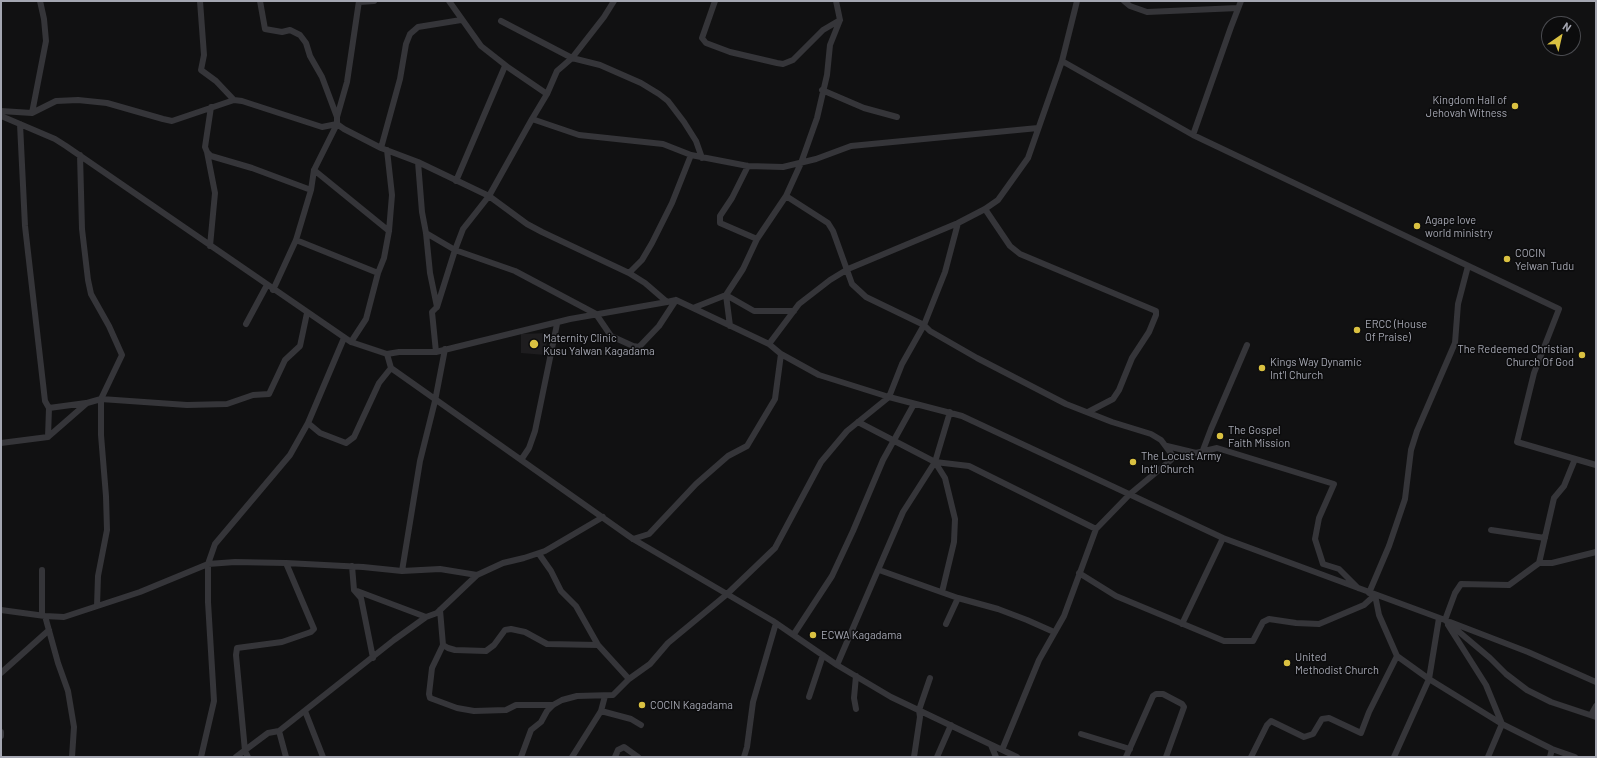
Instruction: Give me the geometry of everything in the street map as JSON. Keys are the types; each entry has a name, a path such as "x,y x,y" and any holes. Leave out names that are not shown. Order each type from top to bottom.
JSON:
{"street":[{"path":"32,113 46,41 44,19 40,1"},
{"path":"200,1 204,55 201,70 216,81 234,100"},
{"path":"260,1 265,29 282,32 290,30 300,35 306,43 310,56 322,77 337,120 355,136 418,162 489,196 527,224 629,273 645,283 667,302"},
{"path":"273,290 296,240 311,190 314,170 337,120 346,82 359,2 374,1"},
{"path":"449,1 461,20 481,46 505,66 547,94"},
{"path":"715,1 702,38 706,43 730,52 783,64 793,60 823,30 840,20"},
{"path":"693,308 726,295 743,269 757,240 786,196 801,163 817,118 822,90 827,75 830,45 840,20 836,1"},
{"path":"769,344 794,311 812,293 846,270 958,223 985,210 998,200 1021,170 1028,158 1062,61 1077,1"},
{"path":"1193,135 1241,1"},
{"path":"436,352 432,312 437,307 454,250 463,229 489,196 547,94 557,71 572,58 613,2"},
{"path":"1126,2 1130,6 1147,12 1238,8"},
{"path":"350,342 366,319 378,273 384,258 389,231 392,183 384,149 400,79 406,44 410,34 418,27 461,20"},
{"path":"501,21 572,58 600,65 641,83 659,94 668,101 684,122 696,141 702,158"},
{"path":"1062,61 1193,135 1559,309 1534,373 1517,442 1596,465"},
{"path":"456,181 505,66"},
{"path":"822,90 864,108 898,117"},
{"path":"1,111 32,113 56,101 78,100 107,103 163,120 172,121 180,120 211,107 234,100 242,101 322,127 337,120"},
{"path":"210,246 215,193 207,152 206,135 211,107"},
{"path":"1,116 56,139 350,342 387,354 400,352 436,352 445,349 477,344 512,332 557,324 596,314 676,300 769,344 781,354 825,377 889,397 950,412 1223,538 1528,652 1596,682"},
{"path":"532,119 579,135 663,144 702,158 748,166 783,167 816,159 851,146 1038,128"},
{"path":"20,124 25,226 39,357 45,401 49,408 48,437"},
{"path":"207,152 211,156 227,162 252,168 311,190"},
{"path":"80,155 82,229 88,280 93,299 109,326 122,355 100,398 101,435 106,496 106,530 98,576 97,606"},
{"path":"629,273 642,260 652,243 672,202 691,155"},
{"path":"418,162 422,212 426,233 430,273 437,307"},
{"path":"748,166 728,205 720,216 720,223 757,240"},
{"path":"314,170 389,231"},
{"path":"786,196 828,223 833,231 852,284 866,297 924,325 930,331 977,358 1066,404 1151,434 1161,440 1173,456 1171,460 1130,494 1096,529 1064,616 1054,632 1034,672 1002,750"},
{"path":"985,210 1005,240 1020,254 1156,311 1156,315 1149,332 1132,358 1119,390 1113,398 1088,412"},
{"path":"520,757 531,730 541,722 547,711 553,705 562,700 577,696 613,695 629,679 650,664 668,643 726,595 775,548 821,462 847,431 889,397 902,364 924,325 945,272 958,223"},
{"path":"426,233 454,250 515,270 596,314 611,336 640,347 663,322 676,300"},
{"path":"296,240 378,273"},
{"path":"1079,573 1116,596 1224,640 1253,641 1263,622 1269,619 1296,623 1319,624 1364,605 1372,594 1405,499 1411,450 1417,431 1455,343 1458,304 1468,266"},
{"path":"246,324 267,285"},
{"path":"726,295 754,310 794,311"},
{"path":"726,295 730,326"},
{"path":"49,408 88,403 100,398 187,405 227,404 253,395 269,394 285,360 300,346 306,313"},
{"path":"521,460 530,448 557,324"},
{"path":"201,757 214,702 208,602 208,564 215,544 290,455 308,423 344,338"},
{"path":"1203,450 1247,345"},
{"path":"402,571 420,461 435,401 445,349"},
{"path":"387,354 391,368 435,401 633,539 794,634 837,665 891,697 1017,757"},
{"path":"633,539 649,534 696,484 723,460 747,446 775,399 781,354"},
{"path":"308,423 320,433 346,443 354,437 376,388 391,368"},
{"path":"1,443 48,437 88,403"},
{"path":"794,634 832,576 883,460 914,404"},
{"path":"837,665 903,512 935,462 950,412"},
{"path":"858,422 935,462 969,466 1096,529"},
{"path":"1167,446 1189,452 1217,448 1334,484 1319,518 1314,539 1322,564 1339,569 1359,589"},
{"path":"1539,563 1554,498 1564,486 1575,459"},
{"path":"935,462 944,478 955,519 954,542 942,592"},
{"path":"236,757 246,754 268,733 279,731 394,640 426,617 440,610 477,575 503,562 539,554 563,542 603,517"},
{"path":"1491,530 1545,538"},
{"path":"1182,624 1223,538"},
{"path":"1394,757 1429,680 1442,619 1461,584 1509,585 1539,563 1552,563 1596,552"},
{"path":"539,554 551,571 561,591 576,606 598,645 629,679"},
{"path":"1,610 43,616 64,617 140,592 208,564 235,562 352,566 402,571 440,569 477,575"},
{"path":"246,754 236,655 237,648 282,642 311,632 314,629 286,563"},
{"path":"352,566 354,590 361,598 373,658"},
{"path":"42,570 43,616 49,630 58,663 68,691 74,727 72,757"},
{"path":"879,570 958,598 998,609 1054,632"},
{"path":"354,590 426,617"},
{"path":"1372,594 1379,615 1397,656 1429,680 1502,724 1552,749 1576,757"},
{"path":"946,624 958,598"},
{"path":"440,610 443,645 432,668 429,694 430,698 457,708 474,711 506,710 520,705 553,705"},
{"path":"1442,619 1527,690 1551,702 1593,716 1596,706"},
{"path":"1442,619 1486,685 1502,724 1488,757"},
{"path":"744,757 747,748 753,702 776,623"},
{"path":"443,645 455,650 486,651 494,645 505,630 511,629 525,632 547,644 598,645"},
{"path":"1,673 49,630"},
{"path":"809,696 824,655"},
{"path":"1251,757 1267,725 1271,721 1304,737 1314,734 1322,719 1329,718 1361,733 1369,712 1397,656"},
{"path":"856,676 854,698 856,709"},
{"path":"914,757 920,717 919,710 930,678"},
{"path":"1126,757 1153,696 1163,694 1182,704 1184,707 1166,757"},
{"path":"572,757 601,711 605,696"},
{"path":"305,711 323,757"},
{"path":"601,711 631,719 641,725"},
{"path":"937,757 951,725"},
{"path":"279,731 286,757"},
{"path":"1,732 2,736"},
{"path":"1081,734 1130,749"},
{"path":"991,745 996,757"},
{"path":"614,757 618,750 624,747 638,757"},
{"path":"1550,757 1552,749"}],"shaded area":[{"name":"Maternity Clinic Kusu Yalwan Kagadama","path":"548,333 545,355 521,353 521,334"}],"place":[{"name":"Kingdom Hall of Jehovah Witness","path":"1515,106"},
{"name":"Agape love world ministry","path":"1417,226"},
{"name":"COCIN Yelwan Tudu","path":"1507,259"},
{"name":"ERCC (House Of Praise)","path":"1357,330"},
{"name":"Maternity Clinic Kusu Yalwan Kagadama","path":"534,344"},
{"name":"The Redeemed Christian Church Of God","path":"1582,355"},
{"name":"Kings Way Dynamic Int'l Church","path":"1262,368"},
{"name":"The Gospel Faith Mission","path":"1220,436"},
{"name":"The Locust Army Int'l Church","path":"1133,462"},
{"name":"ECWA Kagadama","path":"813,635"},
{"name":"United Methodist Church","path":"1287,663"},
{"name":"COCIN Kagadama","path":"642,705"}]}
